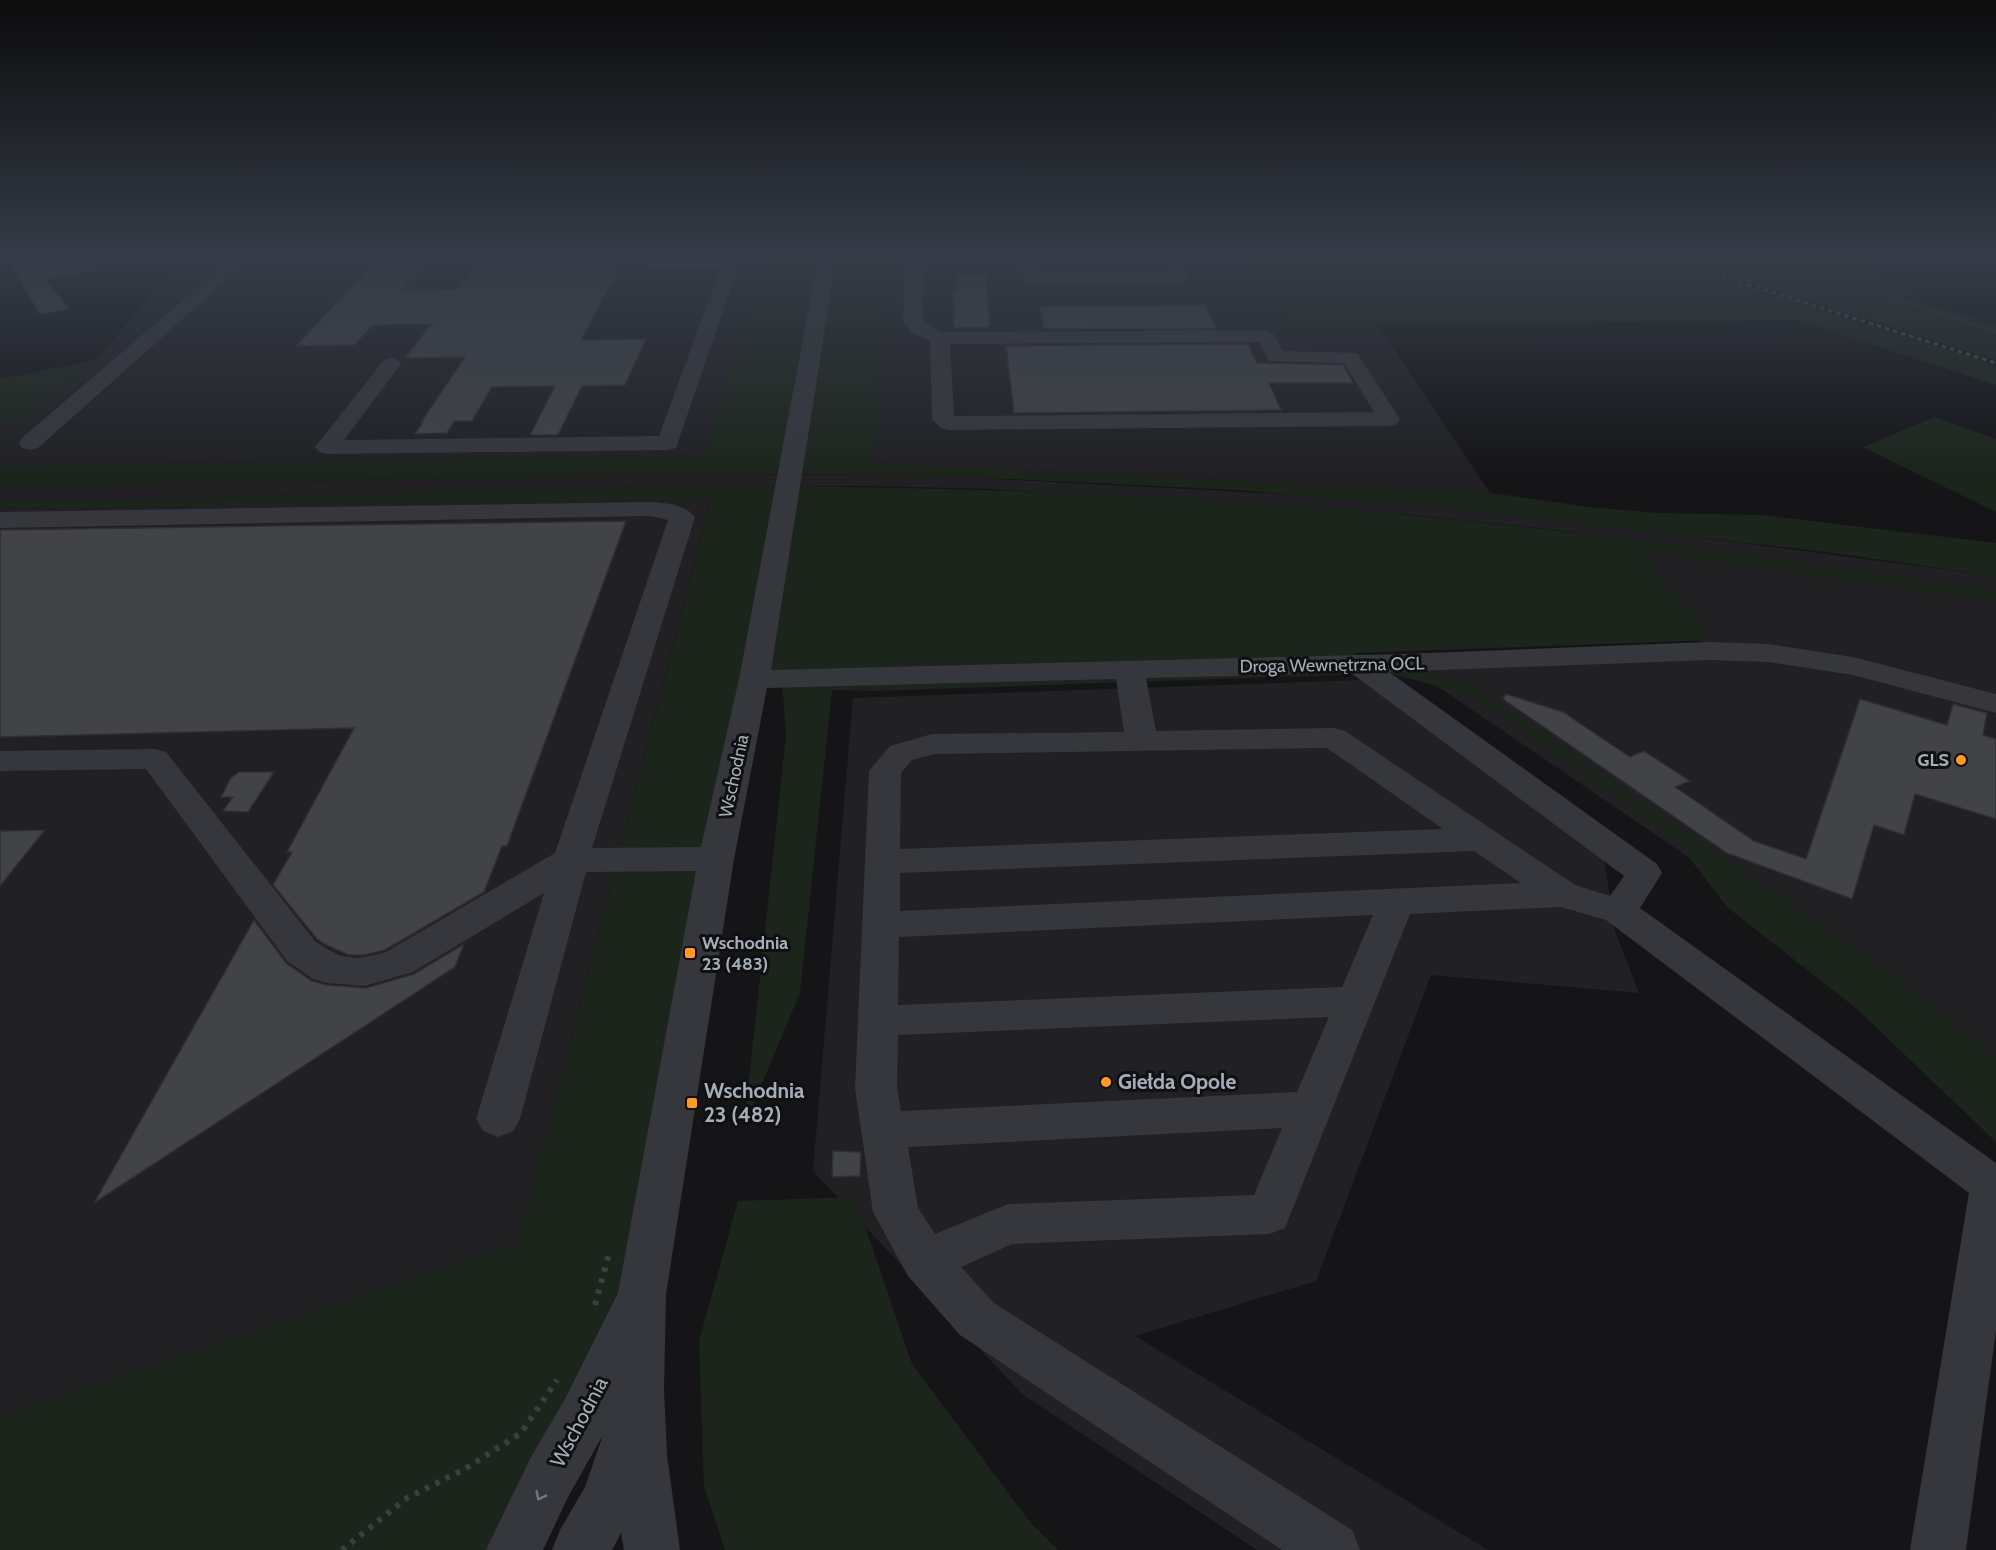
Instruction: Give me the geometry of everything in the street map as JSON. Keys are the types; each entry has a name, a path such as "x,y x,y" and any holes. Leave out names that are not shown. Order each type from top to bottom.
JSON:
{"street":[{"path":"30,443 158,331"},
{"path":"391,363 327,447 668,443 707,331"},
{"name":"Wschodnia","path":"652,1550 640,1461 639,1394 642,1294 716,859 754,679 815,331"},
{"path":"926,331 940,338 1262,336 1267,338 1276,357 1350,357 1389,419 949,423 942,419 940,338"},
{"path":"0,520 650,509 668,511 682,517 571,860 498,1119"},
{"name":"Droga Wewnętrzna OCL","path":"754,679 1358,664 1708,651 1769,653 1853,666 1996,704"},
{"path":"1358,664 1644,873 1619,911"},
{"path":"1128,670 1142,741"},
{"path":"1332,1550 977,1318 925,1261 896,1212 876,1088 885,771 901,753 932,744 1334,738 1562,894 1619,911 1995,1187 1938,1550"},
{"path":"0,760 155,759 301,951 327,969 365,972 399,962 571,860 716,859"},
{"path":"882,862 1482,839"},
{"path":"881,925 1562,894"},
{"path":"925,1261 1008,1224 1269,1214 1397,901"},
{"path":"878,1022 1356,1001"},
{"path":"883,1130 1312,1109"},
{"name":"Wschodnia","path":"514,1550 549,1478 585,1415 642,1294"},
{"path":"580,1550 591,1535 607,1502 620,1466 639,1394"}],"path":[{"path":"591,1317 610,1252"},
{"path":"342,1550 407,1498 465,1469 521,1433 560,1376"}],"shaded area":[{"path":"120,331 741,331 706,454 0,467 0,430 99,357"},
{"path":"741,331 883,331 874,463 1490,493 1589,507 1657,513 1761,515 1996,543 1996,576 1826,552 1439,507 1238,490 1013,479 833,474 695,474 0,486 0,467 705,454"},
{"path":"883,331 1382,331 1490,493 873,463"},
{"path":"1831,331 1889,331 1996,365 1996,385"},
{"path":"1904,331 1996,331 1996,360"},
{"path":"96,360 0,430 0,379"},
{"path":"1935,417 1996,439 1996,512 1863,447"},
{"path":"695,474 920,475 1337,497 1549,518 1996,576 1996,591 1548,529 1413,515 990,489 872,486 693,486 0,502 0,486"},
{"path":"693,486 874,487 1055,492 1326,508 1489,523 1634,540 1996,591 1996,601 1639,551 1712,640 1355,653 1358,656 1403,663 1478,688 1873,961 1996,1056 1996,1142 1857,1009 1727,907 1675,839 1474,696 1389,673 874,691 832,690 800,993 744,1126 786,736 782,678 754,679 642,1294 514,1550 0,1550 0,1417 519,1241 711,499 0,509 0,502"},
{"path":"711,498 519,1241 0,1417 0,509"},
{"path":"1638,551 1996,601 1996,1066 1403,663 1708,651"},
{"name":"Giełda Opole","path":"1361,680 1604,857 1615,931 1639,993 1431,975 1316,1281 1135,1336 1488,1550 1257,1550 1022,1394 813,1171 853,698"},
{"path":"855,1197 912,1364 1029,1521 1058,1550 725,1550 704,1486 699,1341 738,1201"}],"building":[{"path":"310,331 367,331 354,345 296,346"},
{"path":"425,331 586,331 581,340 646,339 625,385 582,386 558,435 530,435 555,386 492,387 472,421 454,421 447,433 415,434 465,357 405,358"},
{"path":"1248,344 1257,363 1343,365 1353,383 1269,383 1281,410 1014,413 1006,346"},
{"path":"626,521 507,846 502,846 484,892 385,950 364,955 349,955 326,945 317,939 273,885 292,852 287,852 354,728 0,737 0,530"},
{"path":"1506,694 1563,712 1630,757 1644,751 1690,781 1675,787 1754,841 1806,859 1860,699 1947,725 1953,704 1987,713 1983,735 1996,739 1996,819 1915,794 1904,835 1874,825 1852,899 1727,853 1503,699"},
{"path":"239,772 274,772 248,812 223,811 233,797 221,797 231,778"},
{"path":"45,830 0,886 0,831"},
{"path":"254,920 286,963 312,981 327,985 366,988 414,974 464,944 455,967 94,1203"},
{"path":"833,1151 861,1152 860,1176 832,1177"}],"railway":[{"path":"1896,331 1996,363"}],"place":[{"name":"GLS","path":"1961,760"},
{"name":"Wschodnia 23 (483)","path":"690,953"},
{"name":"Giełda Opole","path":"1106,1082"},
{"name":"Wschodnia 23 (482)","path":"692,1103"}]}
